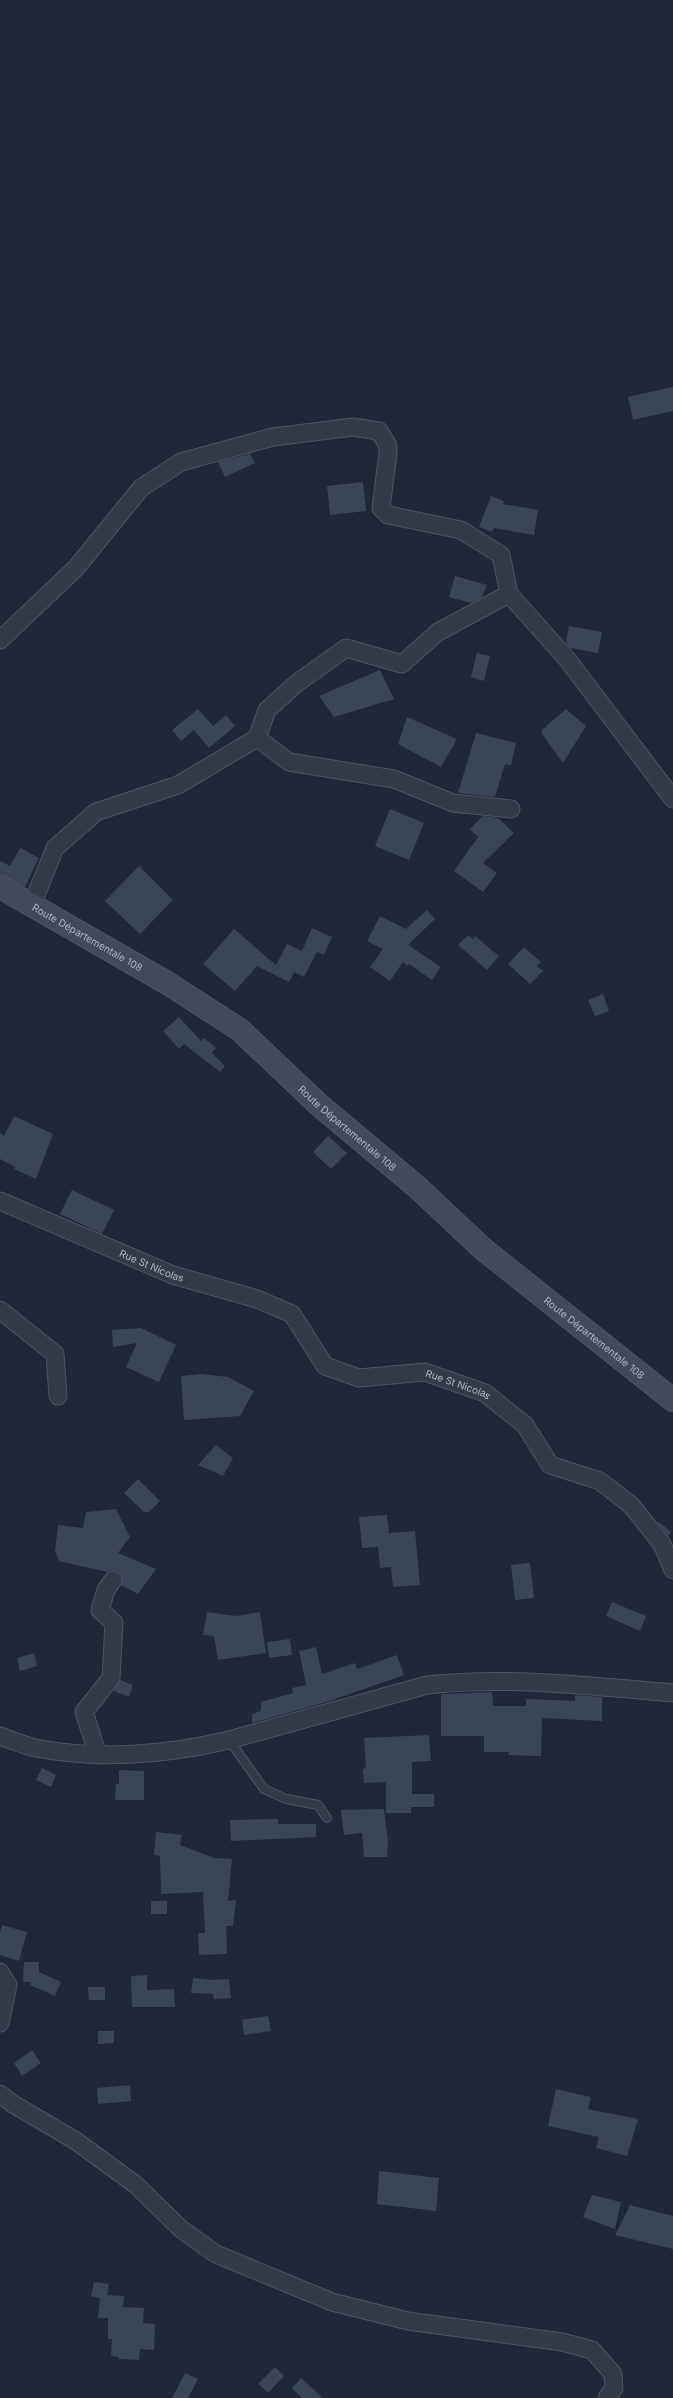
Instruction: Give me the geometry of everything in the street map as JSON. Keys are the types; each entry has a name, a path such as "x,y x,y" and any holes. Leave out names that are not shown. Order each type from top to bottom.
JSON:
{"main road":[{"name":"Route Départementale 108","path":"0,888 169,984 240,1030 318,1104 417,1187 483,1249 673,1400"}],"street":[{"path":"0,640 76,568 141,488 181,462 273,437 353,427 379,431 388,446 381,508 388,515 461,530 501,555 509,594 567,659 673,799"},
{"path":"32,905 55,848 96,812 178,785 257,738 267,710 297,683 346,648 402,664 438,632 509,594"},
{"path":"257,738 289,762 394,779 453,803 511,808"},
{"name":"Rue St Nicolas","path":"0,1201 173,1275 257,1299 292,1314 324,1366 359,1378 425,1372 484,1392 525,1425 550,1465 600,1481 631,1505 662,1544 673,1570"},
{"path":"0,1310 55,1354 58,1396"},
{"path":"98,1755 84,1712 111,1678 114,1624 100,1610 106,1590 113,1580"},
{"path":"0,1736 34,1748 98,1755 157,1752 207,1746 426,1685 457,1682 539,1681 673,1693"},
{"path":"0,1972 8,1985 0,2023"},
{"path":"0,2094 13,2104 76,2141 136,2185 181,2229 216,2254 332,2302 408,2321 562,2342 592,2350 613,2374 614,2388 607,2398"}],"lane":[{"path":"229,1740 264,1790 286,1799 318,1805 327,1818"}],"building":[{"path":"673,387 673,411 633,420 628,397"},
{"path":"250,454 255,463 225,477 218,462"},
{"path":"363,482 366,511 330,515 327,486"},
{"path":"491,496 504,501 503,504 538,510 534,535 494,528 492,532 479,527"},
{"path":"455,576 487,585 482,597 471,603 449,597"},
{"path":"569,626 602,632 598,653 570,648 566,642"},
{"path":"477,653 490,656 484,681 471,677"},
{"path":"380,670 394,699 334,717 319,696"},
{"path":"198,709 213,726 226,715 235,726 209,748 194,730 181,741 172,730"},
{"path":"566,709 586,726 563,763 542,734 542,730"},
{"path":"407,717 457,739 441,767 398,744"},
{"path":"476,733 516,743 511,765 505,764 495,797 458,793"},
{"path":"390,809 424,823 409,860 375,846"},
{"path":"483,816 498,818 514,833 483,863 497,873 483,892 454,871 478,837 470,829"},
{"path":"20,848 39,858 25,887 0,875 0,861 10,866"},
{"path":"139,866 173,900 140,934 105,901"},
{"path":"427,910 435,919 408,945 441,967 432,980 409,964 408,966 403,962 390,981 370,967 383,949 367,941 380,916 406,929"},
{"path":"312,928 332,937 324,955 317,952 304,977 294,972 289,982 257,966 235,991 203,964 234,929 276,965 287,944 302,951"},
{"path":"468,935 473,939 475,936 499,956 487,970 458,945"},
{"path":"524,947 541,962 537,966 543,971 530,984 508,964"},
{"path":"603,994 609,1011 595,1016 588,1000"},
{"path":"179,1017 201,1041 204,1038 216,1048 212,1053 225,1066 220,1072 184,1044 179,1049 163,1031"},
{"path":"14,1116 53,1134 36,1179 14,1169 15,1167 0,1159 0,1133 4,1136"},
{"path":"328,1136 347,1153 331,1169 313,1152"},
{"path":"72,1190 114,1210 102,1234 60,1214"},
{"path":"141,1328 176,1345 159,1382 126,1367 137,1343 113,1347 112,1330"},
{"path":"202,1374 228,1377 254,1391 240,1416 184,1420 181,1376"},
{"path":"216,1445 233,1458 223,1476 198,1465"},
{"path":"138,1479 160,1501 149,1512 144,1512 124,1493"},
{"path":"116,1509 130,1537 118,1553 156,1569 138,1594 121,1585 122,1575 118,1572 113,1570 107,1572 59,1561 55,1551 58,1525 83,1528 86,1512"},
{"path":"387,1515 389,1533 415,1531 420,1585 393,1587 391,1567 380,1568 378,1547 362,1548 359,1517"},
{"path":"659,1522 671,1532 668,1536 658,1523"},
{"path":"530,1563 534,1598 515,1600 511,1565"},
{"path":"612,1602 646,1616 640,1631 606,1616"},
{"path":"207,1612 236,1616 260,1612 266,1653 218,1660 214,1636 203,1635"},
{"path":"290,1639 292,1655 269,1658 267,1642"},
{"path":"316,1647 322,1674 355,1663 357,1669 397,1655 404,1675 327,1702 252,1723 252,1714 261,1711 261,1702 293,1693 292,1688 306,1685 299,1651"},
{"path":"34,1653 37,1666 20,1671 17,1658"},
{"path":"120,1680 133,1685 129,1697 114,1691"},
{"path":"492,1692 493,1706 526,1706 526,1699 575,1701 575,1695 602,1697 602,1721 542,1718 541,1756 508,1755 509,1752 484,1752 484,1736 441,1736 441,1694"},
{"path":"429,1735 431,1761 412,1762 412,1794 434,1794 434,1807 411,1807 411,1813 386,1813 386,1782 364,1783 363,1769 366,1768 364,1738"},
{"path":"42,1768 56,1775 51,1787 36,1780"},
{"path":"119,1770 144,1771 144,1800 115,1800 116,1784 119,1784"},
{"path":"384,1809 388,1840 387,1857 364,1857 362,1833 344,1835 341,1810"},
{"path":"278,1819 278,1824 316,1824 316,1837 231,1841 230,1820"},
{"path":"156,1832 182,1835 180,1845 214,1858 232,1859 228,1901 236,1900 233,1926 226,1926 227,1954 199,1955 198,1933 205,1933 203,1892 161,1894 160,1856 154,1855"},
{"path":"151,1901 167,1901 167,1914 151,1914"},
{"path":"2,1925 27,1932 19,1961 0,1955 0,1933"},
{"path":"24,1962 39,1962 39,1972 61,1982 55,1996 30,1985 31,1982 23,1982"},
{"path":"147,1975 147,1990 174,1989 175,2007 132,2007 131,1976"},
{"path":"193,1978 214,1980 229,1979 231,1998 214,1999 213,1994 191,1993"},
{"path":"88,1987 105,1987 105,2000 89,2000"},
{"path":"268,2016 271,2031 244,2035 242,2020"},
{"path":"98,2031 114,2031 114,2043 98,2044"},
{"path":"32,2050 41,2063 22,2076 14,2063"},
{"path":"130,2085 131,2101 98,2104 97,2088"},
{"path":"556,2089 591,2097 588,2109 638,2119 627,2156 596,2148 599,2137 548,2126"},
{"path":"379,2171 439,2178 436,2211 377,2204"},
{"path":"592,2195 621,2202 615,2229 583,2217"},
{"path":"630,2205 673,2216 673,2249 615,2235"},
{"path":"94,2282 109,2284 107,2295 124,2296 123,2307 144,2308 143,2323 155,2324 154,2350 140,2349 139,2360 119,2359 119,2357 111,2356 112,2339 108,2339 108,2318 98,2318 100,2298 91,2296"},
{"path":"275,2367 284,2376 268,2393 258,2384"},
{"path":"185,2373 198,2379 188,2398 172,2398"},
{"path":"301,2378 323,2398 302,2398 292,2388"}]}
